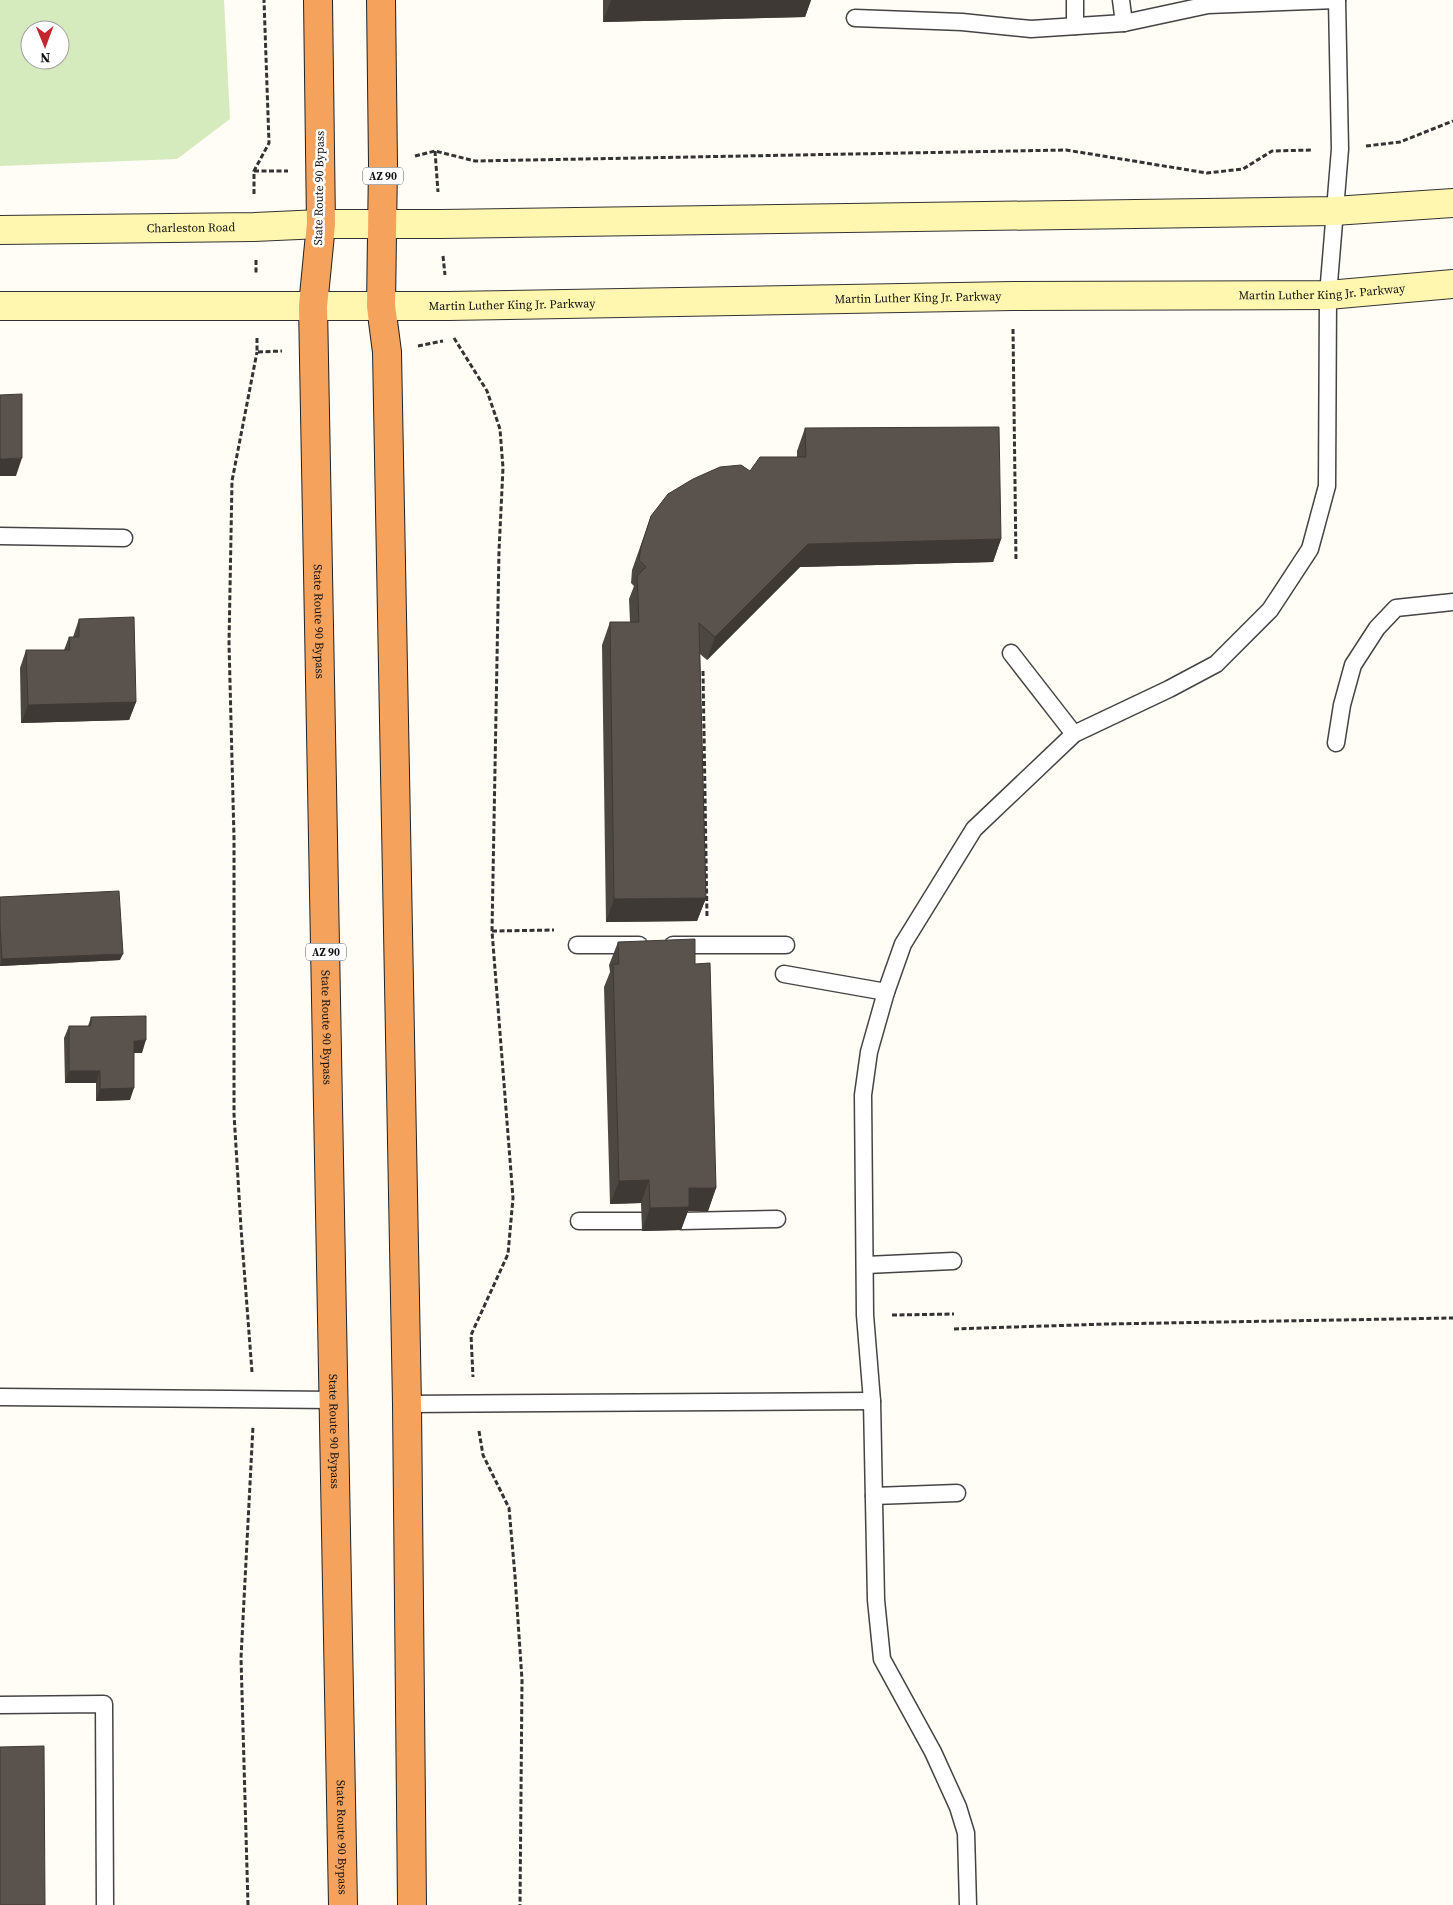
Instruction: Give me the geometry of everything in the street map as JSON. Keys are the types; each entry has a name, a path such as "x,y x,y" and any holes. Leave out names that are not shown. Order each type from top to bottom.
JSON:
{"highway":[{"name":"State Route 90 Bypass","path":"318,0 321,224 313,306 343,1905"},
{"name":"AZ 90","path":"381,0 381,306 387,362 407,1404 412,1905"}],"street":[{"path":"382,223 1334,211 1453,203"},
{"name":"Charleston Road","path":"0,230 254,227 382,223"},
{"name":"Martin Luther King Jr. Parkway","path":"381,306 1013,296 1328,295 1453,284"},
{"path":"0,306 381,306"}],"lane":[{"path":"1074,0 1075,26"},
{"path":"1120,0 1124,23"},
{"path":"855,18 962,22 1031,29 1124,23 1208,5 1337,0 1340,149 1328,295 1327,486 1310,549 1270,610 1216,664 1169,689 1074,734 974,829 903,944 886,992 869,1052 863,1095 865,1315 872,1401 876,1600 882,1659 933,1752 958,1807 966,1833 968,1905"},
{"path":"0,536 124,538"},
{"path":"1336,743 1342,705 1353,665 1377,628 1396,608 1453,602"},
{"path":"1011,653 1074,734"},
{"path":"577,945 786,945"},
{"path":"784,974 886,992"},
{"path":"681,1220 777,1220"},
{"path":"579,1221 642,1221"},
{"path":"866,1265 953,1262"},
{"path":"0,1397 335,1400"},
{"path":"407,1404 872,1401"},
{"path":"874,1496 957,1493"},
{"path":"0,1706 104,1704 105,1905"}],"path":[{"path":"254,171 269,143 264,0"},
{"path":"435,151 475,161 1066,150 1207,173 1243,169 1272,151 1340,149 1400,142 1453,121"},
{"path":"1013,296 1016,561"},
{"path":"454,339 487,391 500,429 503,468 499,551 492,931 513,1198 508,1254 471,1335 475,1405 483,1455 509,1508 510,1518 522,1680 520,1905"},
{"path":"248,1905 241,1658 254,1399 234,1114 234,838 229,643 232,481 257,352"},
{"path":"865,1315 954,1314"},
{"path":"954,1329 1106,1324 1453,1318"}],"green space":[{"path":"0,0 224,0 230,119 177,159 0,166"}],"building":[{"path":"22,394 22,458 0,459 0,395"},
{"path":"999,427 1001,539 808,544 715,637 699,623 706,898 614,899 610,622 639,622 637,576 646,567 639,560 641,547 651,516 668,494 693,479 720,467 741,465 750,471 760,457 806,457 805,428"},
{"path":"134,617 136,702 28,705 26,650 70,650 69,637 79,637 79,619"},
{"path":"119,891 123,954 2,959 0,897"},
{"path":"695,939 695,964 710,963 716,1188 689,1188 689,1207 650,1208 649,1180 619,1181 613,964 619,964 618,942"},
{"path":"146,1016 146,1040 134,1041 134,1088 100,1089 100,1071 69,1071 69,1026 91,1026 91,1017"},
{"path":"44,1746 45,1905 0,1905 0,1747"}]}
